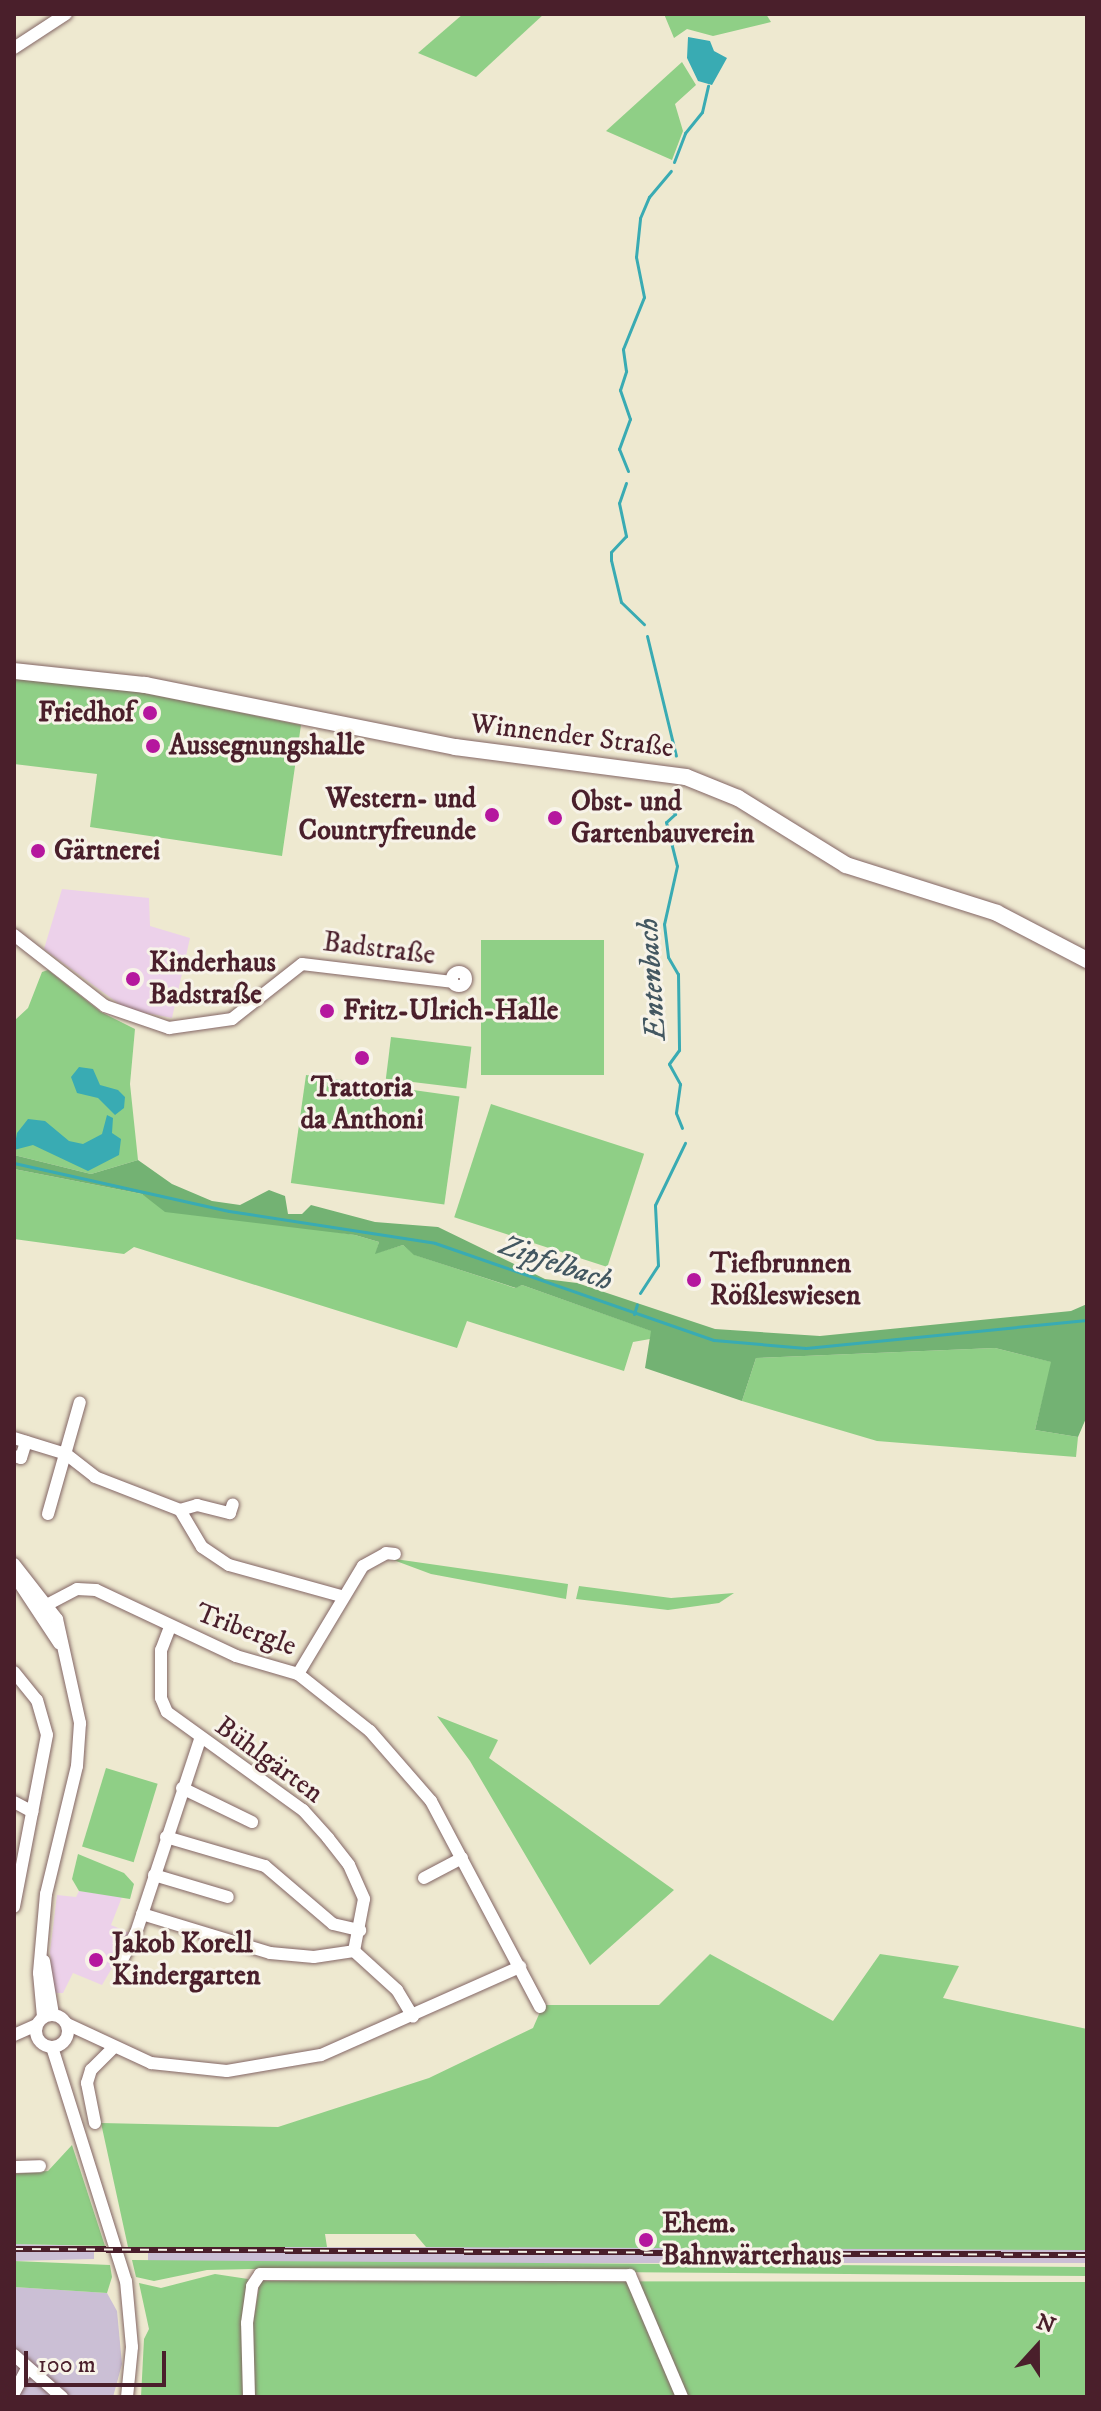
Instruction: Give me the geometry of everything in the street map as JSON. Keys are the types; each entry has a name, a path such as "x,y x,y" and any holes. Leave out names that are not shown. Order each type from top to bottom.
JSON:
{"main road":[{"name":"Winnender Straße","path":"14,671 145,685 455,747 686,777 738,798 846,865 997,913 1087,960"}],"street":[{"path":"14,48 66,14"},
{"name":"Badstraße","path":"14,935 119,1014 169,1028 232,1019 302,964 452,982"},
{"path":"48,1514 80,1402"},
{"path":"14,1456 21,1458 20,1440 66,1454 95,1477 180,1510 197,1505 230,1513 233,1504"},
{"path":"180,1510 202,1547 229,1565 344,1597"},
{"path":"298,1674 363,1566 386,1553 395,1554"},
{"path":"14,1564 44,1607 63,1649 78,1702 79,1744 46,1894 41,1946 42,2023"},
{"path":"14,1575 44,1607"},
{"name":"Tribergle","path":"44,1607 87,1587 170,1627 298,1674 394,1755 431,1801 540,2007"},
{"name":"Bühlgärten","path":"170,1627 161,1650 161,1698 178,1724 272,1785 328,1838 349,1865 364,1899 354,1951"},
{"path":"14,1672 37,1700 47,1735 14,1907"},
{"path":"121,1962 142,1914 200,1739"},
{"path":"182,1788 252,1822"},
{"path":"14,1802 33,1812"},
{"path":"166,1837 265,1866 333,1924 360,1930"},
{"path":"424,1878 462,1858"},
{"path":"154,1875 228,1897"},
{"path":"142,1914 270,1953 314,1957 354,1951 397,1990 413,2017"},
{"path":"42,2023 62,2037 91,2034 114,2047 161,2065 227,2071 321,2055 413,2017 520,1967"},
{"path":"14,2036 42,2023"},
{"path":"42,2023 62,2037 69,2088 126,2281 132,2347 127,2396"},
{"path":"95,2123 87,2083 91,2070 114,2047"},
{"path":"14,2167 40,2166"},
{"path":"249,2397 247,2323 252,2286 260,2274 630,2275 682,2397"},
{"path":"14,2355 62,2397"},
{"path":"14,2393 27,2369"}],"shaded area":[{"name":"Kinderhaus Badstraße","path":"62,889 149,898 150,926 190,938 172,1018 126,1009 44,949"},
{"path":"79,1891 122,1897 111,1925 132,1934 102,1985 73,1973 63,1993 53,1993 50,1952 57,1895 76,1897"},
{"path":"14,2244 94,2246 94,2259 14,2261"},
{"path":"148,2247 1087,2247 1087,2263 148,2263"},
{"path":"14,2287 107,2293 117,2311 122,2364 113,2397 14,2397"}],"green space":[{"path":"463,14 544,14 476,77 418,53"},
{"path":"664,14 766,14 771,22 713,36 687,29 674,38"},
{"path":"682,62 696,85 675,104 683,131 672,160 606,131"},
{"path":"14,679 94,683 301,725 282,856 90,827 97,774 14,764"},
{"path":"481,940 604,940 604,1075 481,1075"},
{"path":"48,970 101,1012 135,1029 130,1084 138,1160 91,1174 14,1155 14,1021 28,1008 42,972"},
{"path":"391,1037 471,1047 466,1089 386,1079"},
{"path":"306,1075 459,1097 444,1205 291,1183"},
{"path":"491,1104 644,1154 607,1267 454,1217"},
{"path":"14,1155 91,1174 138,1160 172,1184 212,1201 240,1205 269,1190 285,1196 288,1214 302,1214 311,1205 375,1222 438,1227 545,1279 577,1283 715,1329 820,1336 1071,1311 1087,1304 1087,1416 1078,1437 1035,1430 1051,1362 995,1348 756,1358 742,1401 645,1368 651,1331 522,1285 516,1288 414,1255 403,1245 375,1254 379,1242 355,1235 165,1212 142,1194 14,1169"},
{"path":"14,1169 142,1194 162,1205 355,1235 379,1242 376,1253 403,1245 415,1255 515,1288 522,1285 652,1331 650,1339 633,1342 624,1371 467,1321 457,1348 134,1247 124,1254 14,1239"},
{"path":"995,1348 1052,1362 1035,1430 1078,1437 1076,1457 877,1441 742,1401 756,1358"},
{"path":"388,1558 568,1584 566,1599 431,1574"},
{"path":"579,1586 671,1598 734,1593 719,1603 668,1610 576,1599"},
{"path":"437,1716 498,1740 489,1758 674,1890 590,1965 470,1761"},
{"path":"106,1768 158,1784 134,1862 82,1846"},
{"path":"78,1854 124,1873 134,1884 130,1899 79,1891 72,1879"},
{"path":"710,1954 833,2021 880,1954 959,1966 943,1998 1087,2029 1087,2250 426,2247 415,2234 325,2234 327,2247 128,2247 101,2123 278,2127 429,2078 533,2028 543,2005 659,2005"},
{"path":"72,2145 105,2246 14,2244 14,2174 48,2171"},
{"path":"132,2260 1087,2267 1087,2276 252,2269 207,2270 154,2281 136,2277"},
{"path":"14,2261 110,2265 112,2277 107,2293 14,2287"},
{"path":"215,2274 248,2279 242,2324 253,2324 260,2281 1087,2282 1087,2397 141,2397 144,2339 149,2329 139,2283 161,2288"}],"water":[{"path":"688,37 710,41 714,51 727,58 712,85 698,81 687,58"},
{"path":"79,1067 93,1069 100,1085 118,1090 125,1097 124,1108 115,1115 98,1098 77,1093 71,1077"},
{"path":"107,1115 113,1118 112,1133 121,1139 119,1155 88,1171 33,1145 14,1150 17,1133 28,1119 45,1121 69,1141 83,1144 102,1134"}],"waterway":[{"path":"674,162 685,133 702,112 708,86"},
{"name":"Entenbach","path":"628,471 619,449 630,419 620,390 626,371 623,349 644,297 636,257 640,218 649,197 671,171"},
{"name":"Entenbach","path":"626,483 619,503 626,536 611,552 611,560 621,602 644,624"},
{"name":"Entenbach","path":"647,636 676,756"},
{"name":"Entenbach","path":"675,788 679,799 667,804 675,814 666,822 677,866 664,924 668,957 678,974 679,1050 669,1064 680,1084 676,1113 682,1128"},
{"name":"Entenbach","path":"640,1293 658,1265 655,1205 685,1143"},
{"name":"Zipfelbach","path":"14,1163 229,1211 435,1243 714,1340 806,1348 1087,1320"},
{"name":"Zipfelbach","path":"634,1314 637,1304"}],"railway":[{"path":"14,2249 1087,2255"}],"place":[{"name":"Friedhof","path":"150,713"},
{"name":"Aussegnungshalle","path":"153,746"},
{"name":"Western- und Countryfreunde","path":"492,815"},
{"name":"Obst- und Gartenbauverein","path":"555,818"},
{"name":"Gärtnerei","path":"38,851"},
{"name":"Kinderhaus Badstraße","path":"133,979"},
{"name":"Fritz-Ulrich-Halle","path":"327,1011"},
{"name":"Trattoria da Anthoni","path":"362,1058"},
{"name":"Tiefbrunnen Rößleswiesen","path":"694,1280"},
{"name":"Jakob Korell Kindergarten","path":"96,1960"},
{"name":"Ehem. Bahnwärterhaus","path":"646,2240"}]}
